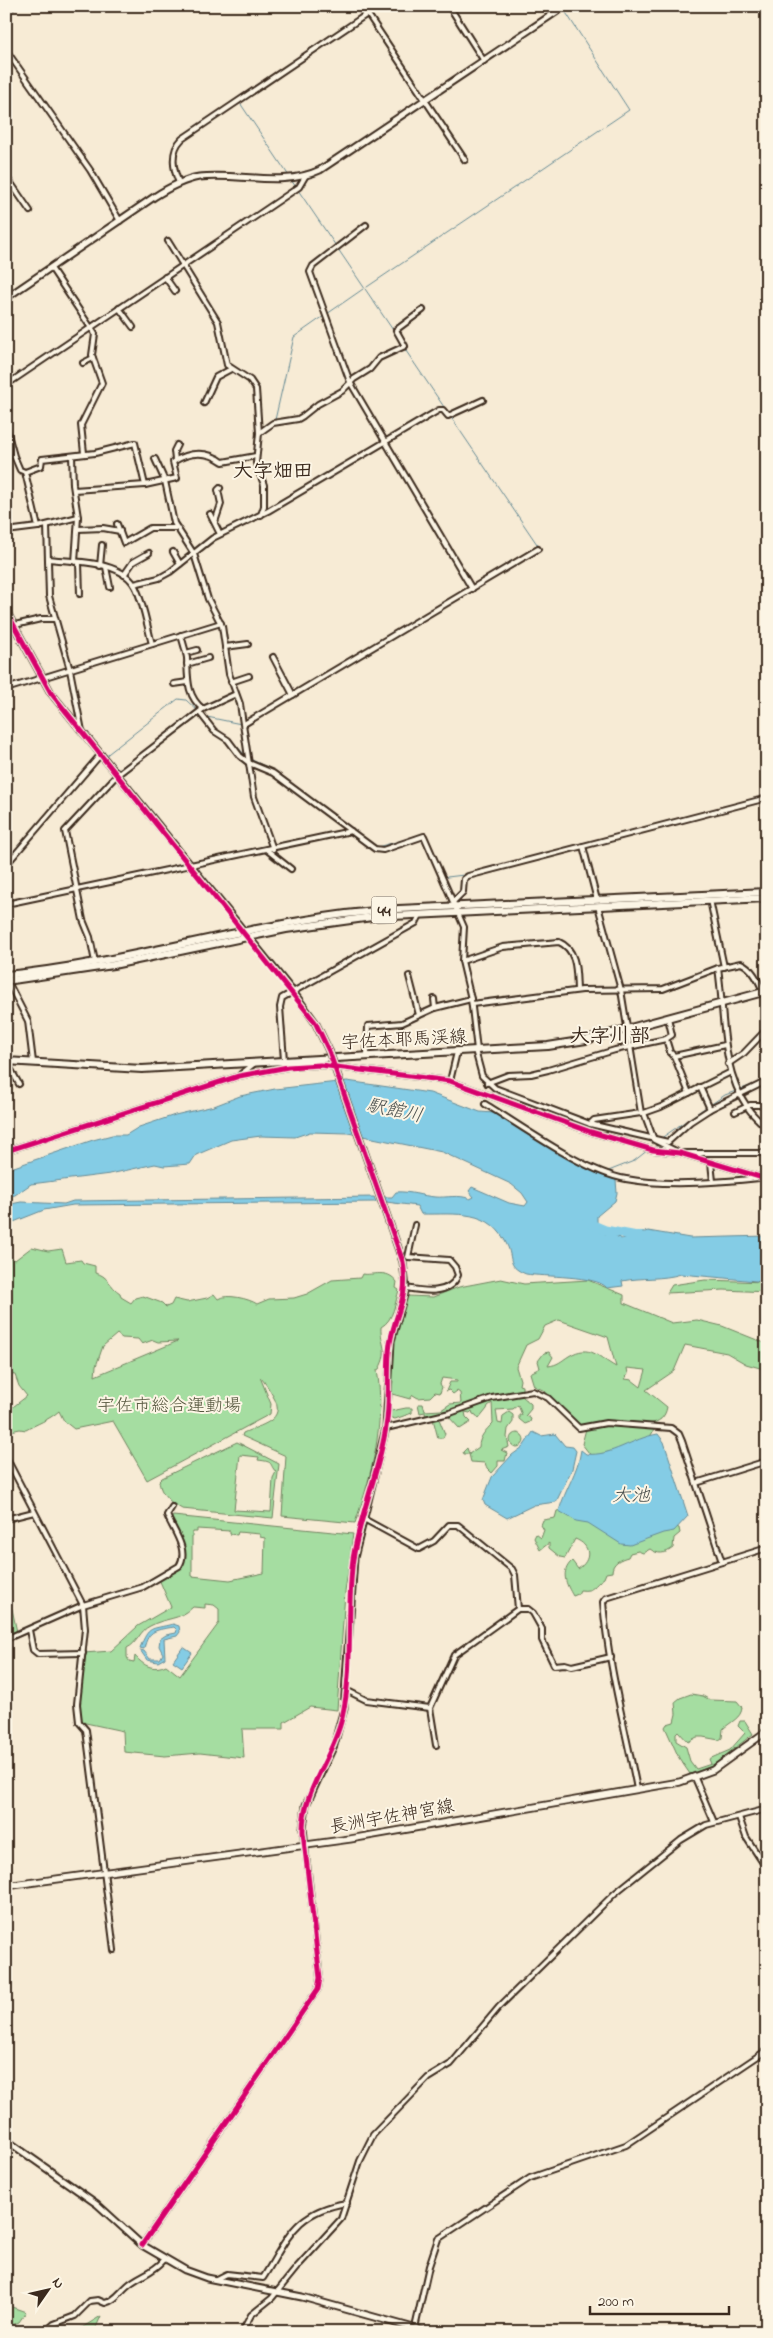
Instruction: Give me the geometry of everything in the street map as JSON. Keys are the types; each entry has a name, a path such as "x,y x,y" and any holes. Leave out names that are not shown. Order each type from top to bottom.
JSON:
{"main road":[{"name":"44","path":"6,975 95,962 245,934 455,907 598,903 767,892"},
{"name":"44","path":"710,897 767,898"},
{"name":"44","path":"6,980 112,965 245,934"},
{"name":"宇佐本耶馬渓線","path":"6,1061 136,1069 457,1052 563,1044 628,1029 765,992"},
{"name":"長洲宇佐神宮線","path":"6,1886 305,1846 695,1778 720,1766 767,1731"}],"street":[{"path":"6,11 13,6"},
{"path":"356,6 367,14 465,160"},
{"path":"179,183 174,160 176,146 182,139 379,6"},
{"path":"449,6 484,61"},
{"path":"6,298 179,183 205,177 283,179 306,176 326,166 565,6"},
{"path":"6,50 90,170 120,221"},
{"path":"6,176 30,211"},
{"path":"6,385 298,187 306,176"},
{"path":"366,226 340,244 310,269 350,382 472,589"},
{"path":"168,241 218,322 225,362 231,369 254,385 259,434 256,456 264,485 264,506 260,515"},
{"path":"51,268 92,326 95,334 93,358 102,383 81,425 84,453"},
{"path":"166,277 175,292"},
{"path":"119,308 133,327"},
{"path":"259,434 273,423 298,419 318,404 342,391 350,382 370,369 379,358 405,346 396,330 424,310"},
{"path":"83,363 93,358"},
{"path":"204,403 216,377 231,369"},
{"path":"134,584 159,578 220,534 260,515 439,410 443,410 448,416 483,400"},
{"path":"6,427 14,456 20,470 25,472 41,466 42,459 95,453 135,443 145,485"},
{"path":"74,490 145,485 177,478 173,464 177,445"},
{"path":"175,460 193,454 214,455 223,462 256,456"},
{"path":"72,456 78,517 77,562 80,594"},
{"path":"156,459 165,481 177,528 194,554 208,599 221,623 231,682 244,724 254,797 273,849"},
{"path":"25,472 38,527"},
{"path":"214,522 221,504 218,490 220,488"},
{"path":"210,514 220,534"},
{"path":"6,531 38,527 78,517"},
{"path":"117,524 124,543 150,528 177,528"},
{"path":"47,525 48,590 70,670 82,731"},
{"path":"78,529 102,528 120,531"},
{"path":"100,566 102,545"},
{"path":"244,724 538,550"},
{"path":"173,552 180,564"},
{"path":"124,575 132,562 148,554"},
{"path":"48,559 106,567 124,575 134,584 152,644"},
{"path":"106,567 110,587"},
{"path":"6,611 42,680 293,992 315,1022 330,1051 403,1262 406,1288 390,1348 386,1428 362,1518 352,1568 346,1690 338,1734 306,1805 303,1828 320,1978 318,1988 142,2246"},
{"path":"6,628 40,619 55,619"},
{"path":"6,689 42,680 221,623"},
{"path":"181,635 186,652 188,682 192,696 214,731 228,740 236,752 249,762 273,772 379,850 424,836 464,927 462,960 472,1001 476,1050 480,1072 487,1083 520,1099 590,1124 669,1142 687,1125 710,1110 739,1093 767,1081"},
{"path":"224,647 248,644"},
{"path":"186,652 197,650"},
{"path":"273,657 293,695"},
{"path":"187,664 208,658"},
{"path":"231,682 248,676"},
{"path":"174,684 188,682"},
{"path":"95,962 91,940 83,922 65,831 117,775 202,711 236,694"},
{"path":"6,865 101,754"},
{"path":"455,907 463,892 464,879 468,876 767,798"},
{"path":"6,904 351,831"},
{"path":"583,846 621,990 642,1113 654,1140 680,1153 765,1178"},
{"path":"267,850 291,869"},
{"path":"710,897 724,967"},
{"path":"284,1060 280,1007 282,998 416,923 419,919 419,911"},
{"path":"462,960 503,947 561,942 575,959 577,990"},
{"path":"367,1056 368,1026 399,1023 435,1008 472,1001 577,990 662,990 718,968 738,963 746,965 765,992 767,1002"},
{"path":"718,968 723,1004 725,1045 730,1072 746,1106 767,1128"},
{"path":"410,976 419,1015"},
{"path":"6,980 28,1021 33,1062"},
{"path":"434,999 435,1008"},
{"path":"487,1083 508,1075 542,1072 666,1039 672,1035 668,1018"},
{"path":"728,1064 744,1053 767,1029"},
{"path":"666,1039 689,1093"},
{"path":"674,1056 725,1045"},
{"path":"450,1081 457,1052"},
{"path":"6,1061 19,1084"},
{"path":"239,1076 257,1062"},
{"path":"6,1151 239,1076 288,1067 320,1065 450,1081 519,1108 653,1150 680,1153 767,1152"},
{"path":"590,1124 594,1120 642,1113 689,1093 730,1072"},
{"path":"700,1087 710,1110"},
{"path":"485,1104 569,1156 625,1179 670,1182 765,1178"},
{"path":"735,1112 746,1106 767,1105"},
{"path":"711,1163 713,1181"},
{"path":"406,1288 426,1291 440,1290 449,1287 458,1275 455,1267 449,1260 408,1257 415,1225"},
{"path":"386,1428 450,1413 492,1398 533,1391 545,1396 579,1428 606,1424 659,1426 674,1429 682,1441 722,1562"},
{"path":"6,1457 83,1605 85,1629 77,1704 79,1722 86,1730 114,1950"},
{"path":"696,1483 767,1461"},
{"path":"6,1638 29,1630 83,1605 143,1586 180,1565 182,1560 180,1542 167,1515 172,1507"},
{"path":"6,1519 34,1512"},
{"path":"362,1518 419,1549 434,1541 449,1525 458,1525 512,1569 516,1575 518,1609"},
{"path":"637,1789 624,1720 616,1690 604,1607 605,1600 767,1548"},
{"path":"436,1745 430,1708 456,1652 518,1609 528,1609 533,1613 542,1629 542,1640 554,1665 565,1664 572,1666 611,1657"},
{"path":"29,1630 33,1650 38,1654 83,1653"},
{"path":"346,1690 370,1701 430,1708"},
{"path":"695,1778 714,1822"},
{"path":"242,2332 250,2315 279,2291 298,2266 339,2222 363,2154 372,2135 428,2078 451,2064 499,2007 615,1893 688,1835 714,1822 739,1817 767,1808"},
{"path":"739,1817 746,1837 767,1869"},
{"path":"415,2328 429,2266 438,2239 530,2178 626,2145 767,2050"},
{"path":"6,2140 96,2204 142,2246 190,2273 217,2280 279,2291 428,2332"},
{"path":"217,2280 226,2274 263,2278 279,2250 304,2218 318,2211 347,2203"},
{"path":"45,2332 54,2324 75,2316 90,2301 98,2300 105,2304 109,2302 129,2284 152,2272 164,2260"}],"green space":[{"path":"32,1247 48,1251 62,1249 66,1262 81,1260 83,1263 95,1266 95,1273 103,1276 120,1293 121,1297 131,1303 135,1298 143,1296 162,1303 166,1307 171,1305 174,1299 187,1302 207,1298 214,1294 218,1299 222,1297 238,1297 257,1304 269,1299 294,1298 307,1294 332,1280 360,1278 362,1274 384,1274 393,1278 397,1282 396,1288 399,1290 389,1320 381,1327 384,1357 377,1370 380,1409 376,1448 367,1486 355,1523 282,1516 286,1456 242,1436 243,1433 270,1421 275,1417 277,1411 277,1404 273,1396 260,1377 271,1404 270,1414 147,1480 113,1421 74,1429 64,1421 59,1411 26,1430 20,1429 6,1432 6,1410 9,1410 27,1396 19,1386 15,1375 6,1373 6,1264 9,1264 10,1258 15,1260","holes":["117,1334 122,1338 138,1339 142,1344 153,1340 158,1342 178,1341 95,1376 96,1366 103,1346"]},
{"path":"501,1279 524,1284 588,1280 624,1295 624,1303 672,1323 697,1320 722,1326 767,1344 767,1370 746,1364 727,1353 685,1345 674,1371 646,1390 667,1407 661,1419 649,1424 654,1430 648,1440 592,1457 582,1444 587,1425 583,1427 577,1425 545,1391 534,1386 530,1373 540,1368 538,1361 544,1353 549,1352 553,1357 548,1366 557,1364 576,1352 589,1351 616,1367 608,1337 559,1320 545,1326 538,1339 526,1345 516,1367 520,1380 519,1385 522,1386 522,1396 531,1404 531,1409 526,1415 531,1419 530,1422 525,1424 519,1419 519,1415 522,1415 518,1405 513,1409 496,1410 498,1423 502,1424 503,1416 509,1412 513,1415 513,1422 508,1429 507,1437 509,1447 501,1450 507,1453 505,1461 498,1461 498,1466 492,1473 485,1463 471,1462 469,1454 479,1447 485,1431 493,1423 492,1403 479,1419 472,1411 470,1413 465,1412 466,1417 471,1422 460,1429 448,1416 439,1419 445,1434 443,1438 438,1438 433,1419 426,1419 425,1412 420,1413 418,1404 423,1404 425,1411 441,1410 450,1404 461,1403 460,1393 457,1391 453,1394 449,1390 446,1391 450,1382 457,1382 457,1380 442,1378 440,1393 435,1392 430,1397 418,1398 413,1395 410,1399 392,1394 393,1348 396,1331 407,1296 433,1297 459,1287","holes":["627,1368 646,1370 641,1387 632,1380 625,1379 628,1374"]},
{"path":"705,1280 767,1282 767,1292 724,1290 667,1293 672,1285"},
{"path":"412,1408 412,1413 395,1419 389,1417 391,1411"},
{"path":"514,1433 520,1433 524,1440 520,1447 514,1447 510,1443 510,1437"},
{"name":"宇佐市総合運動場","path":"237,1442 279,1464 273,1518 182,1509 170,1501 161,1490 159,1481","holes":["240,1455 259,1457 258,1460 269,1462 276,1472 273,1478 271,1512 234,1510"]},
{"path":"467,1448 469,1454 464,1454 463,1452"},
{"path":"566,1509 676,1527 679,1528 680,1533 674,1538 673,1548 670,1550 664,1553 650,1549 643,1553 638,1551 630,1553 628,1557 617,1562 613,1566 612,1572 606,1573 604,1578 594,1587 589,1590 580,1590 578,1594 573,1596 566,1583 566,1569 572,1561 578,1569 583,1565 588,1553 587,1549 575,1539 565,1558 560,1557 549,1548 549,1543 540,1550 534,1538 536,1534 541,1538 544,1530 541,1525 543,1520 555,1518 557,1511"},
{"path":"173,1516 353,1534 345,1592 337,1710 310,1707 284,1722 284,1729 242,1729 244,1758 200,1753 165,1756 124,1752 123,1731 81,1722 78,1710 84,1653 111,1651 138,1626 171,1607 159,1579 178,1569 183,1562 184,1556 182,1543 171,1519","holes":["197,1529 230,1531 230,1534 237,1535 238,1532 260,1534 260,1537 265,1538 264,1573 230,1580 192,1576 192,1532 197,1532","205,1604 214,1605 219,1609 219,1623 180,1676 166,1665 157,1668 149,1666 135,1656 134,1662 129,1661 127,1648 134,1643 146,1628 183,1615 193,1607 205,1608"]},
{"path":"12,1609 17,1632 6,1636 6,1610"},
{"path":"691,1694 703,1696 710,1700 737,1701 742,1707 738,1717 723,1729 722,1738 719,1740 697,1737 688,1742 678,1731 676,1733 676,1741 686,1747 690,1761 696,1769 711,1764 709,1759 730,1750 745,1733 738,1726 740,1721 745,1721 753,1734 712,1766 690,1774 679,1758 665,1727 667,1724 674,1722 676,1714 675,1702"},
{"path":"6,2305 26,2312 19,2322 6,2328"},
{"path":"101,2316 94,2332 75,2332"}],"water":[{"path":"347,1081 430,1093 480,1112 494,1113 563,1156 616,1180 617,1193 615,1201 597,1216 597,1228 605,1234 611,1233 621,1239 648,1231 690,1238 767,1236 767,1282 681,1274 622,1281 623,1286 607,1288 593,1281 526,1274 516,1269 512,1263 508,1247 501,1234 482,1219 459,1214 421,1214 417,1206 386,1202 384,1197 392,1197 396,1192 401,1192 435,1197 457,1196 470,1199 474,1197 469,1191 472,1187 509,1203 525,1206 528,1202 522,1193 511,1184 442,1152 348,1133 310,1132 295,1137 261,1136 231,1140 196,1155 190,1164 164,1166 155,1164 110,1174 31,1184 15,1195 6,1197 6,1170 93,1140 112,1135 126,1135 139,1127 175,1115 214,1106 240,1096 275,1089"},
{"path":"374,1197 376,1202 73,1205 44,1210 6,1225 6,1205 21,1202 64,1204 73,1201"},
{"path":"533,1432 541,1436 555,1434 565,1446 573,1447 576,1451 572,1469 556,1502 534,1505 507,1518 485,1505 483,1500 492,1477 512,1455 523,1447"},
{"name":"大池","path":"658,1434 664,1442 688,1516 674,1531 630,1545 621,1544 588,1523 576,1521 559,1511 577,1466 581,1450 586,1454 605,1453 639,1439"},
{"path":"173,1624 179,1626 180,1632 177,1636 164,1639 165,1658 158,1662 147,1660 140,1650 144,1651 150,1659 160,1659 163,1654 159,1646 160,1639 166,1635 176,1633 177,1630 174,1627 154,1632 148,1638 144,1649 140,1648 148,1632 155,1628"},
{"path":"183,1647 192,1653 182,1667 173,1661"}],"waterway":[{"path":"289,176 240,103 385,6"},
{"path":"367,287 629,110 563,8"},
{"path":"291,180 296,187"},
{"path":"298,190 401,342"},
{"path":"327,314 363,289"},
{"path":"275,420 294,337 324,316"},
{"path":"207,717 246,725 541,550 404,348"},
{"path":"104,757 178,699 186,700 198,711"},
{"path":"204,715 213,726 231,740 247,757"},
{"path":"77,785 101,759"},
{"path":"250,759 273,770 377,847 423,835"},
{"path":"10,863 69,794"},
{"path":"429,842 444,875 447,877 464,875 562,850"},
{"path":"710,1105 725,1095 763,1081"},
{"path":"660,1139 706,1107"},
{"path":"606,1172 634,1161 648,1150"},
{"name":"駅館川","path":"586,1222 605,1230 648,1238"}],"cycle path":[{"path":"6,611 51,693 315,1022 329,1051 403,1262 403,1296 390,1343 386,1427 353,1559 346,1699 338,1733 307,1802 304,1817 303,1832 320,1978 318,1989 142,2245"},
{"path":"6,1151 239,1076 288,1067 320,1065 450,1081 591,1132 653,1150 680,1153 763,1178"}],"district":[{"name":"大字畑田","path":"273,470"},
{"name":"大字川部","path":"610,1035"}]}
